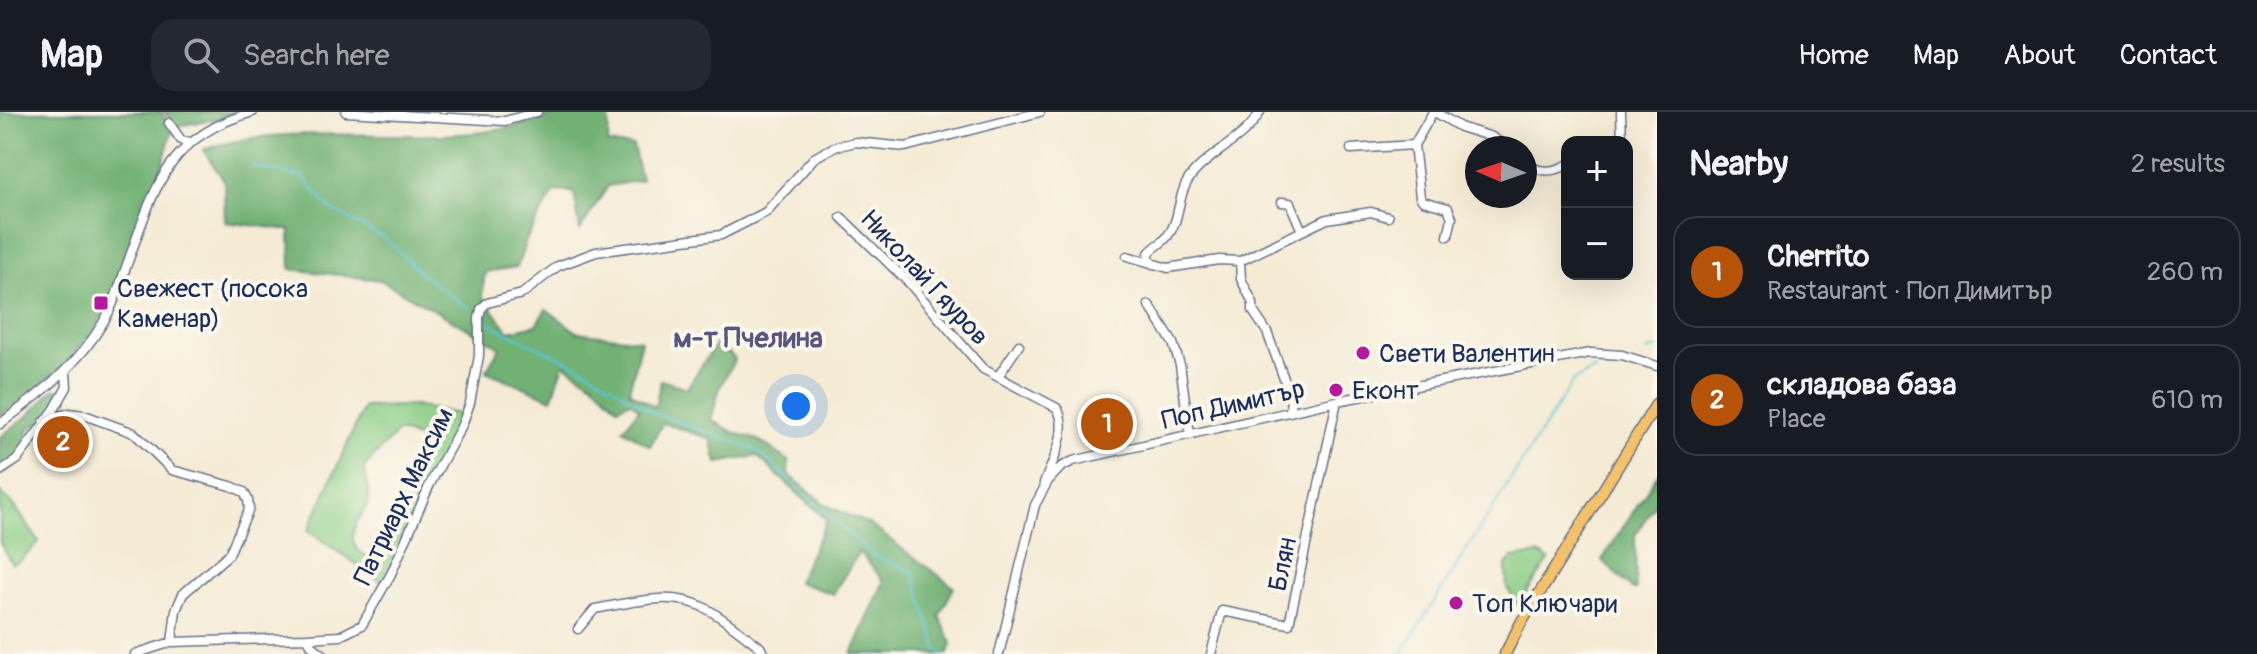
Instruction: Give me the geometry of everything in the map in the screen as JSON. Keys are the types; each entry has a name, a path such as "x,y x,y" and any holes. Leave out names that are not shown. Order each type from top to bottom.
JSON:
{"main road":[{"path":"1499,654 1657,403"},
{"path":"1505,654 1513,636"}],"street":[{"path":"0,424 66,372 106,319 156,189 175,158 203,131 253,112"},
{"path":"346,112 505,121 537,112"},
{"name":"Патриарх Максим","path":"135,654 172,642 340,636 362,625 391,574 430,484 462,425 470,403 479,356 479,325 484,306 522,294 558,266 577,258 630,246 721,235 766,212 814,158 834,147 856,142 905,147 923,144 1040,112"},
{"path":"1155,265 1149,259 1149,253 1167,238 1178,211 1180,192 1193,173 1229,146 1260,112"},
{"path":"1448,236 1452,218 1448,208 1423,201 1420,197 1414,145 1434,112 1460,127 1489,136"},
{"path":"1621,112 1622,136"},
{"path":"169,123 181,140 190,142"},
{"path":"1351,149 1414,145"},
{"path":"1537,168 1552,171 1561,167"},
{"path":"1282,202 1290,203 1302,231"},
{"path":"1127,256 1168,268 1219,260 1240,261 1327,219 1371,212 1388,217"},
{"name":"Николай Гяуров","path":"841,217 909,283 983,369 1049,402 1061,416 1055,454 1035,505"},
{"path":"1240,261 1240,276 1245,291 1253,303 1253,311 1267,332 1291,398 1290,412"},
{"path":"1149,305 1173,343 1180,365 1190,435"},
{"path":"999,375 1019,345"},
{"name":"Поп Димитър","path":"999,654 1035,505 1048,481 1061,467 1073,461 1337,401 1590,353 1622,355 1657,366"},
{"path":"0,471 17,460 44,422 67,387 66,372"},
{"name":"Блян","path":"1211,654 1222,611 1289,624 1337,401"},
{"path":"44,422 69,413 84,415 134,433 172,470 244,492 249,509 238,536 229,554 183,594 176,610 172,642"},
{"path":"578,629 595,609 644,600 678,599 705,607 760,647 764,654"},
{"path":"307,638 323,654"}],"green space":[{"path":"0,112 161,112 172,131 162,167 98,325 62,368 0,417"},
{"path":"164,112 236,112 220,119 176,126"},
{"path":"560,112 612,112 608,144 633,146 641,180 608,186 580,230 574,192 555,191 527,238 517,267 485,272 482,296 509,331 536,325 546,309 577,332 641,340 629,391 655,407 661,380 687,388 717,342 735,359 720,387 711,420 733,432 758,440 789,461 788,474 826,505 869,524 954,587 939,616 952,643 948,654 852,654 884,581 859,552 833,594 797,582 827,520 757,456 717,463 711,439 663,423 650,446 623,429 639,409 631,401 618,407 593,383 564,364 552,399 486,371 500,347 380,280 291,269 290,230 225,222 224,180 203,150 244,139 287,135 425,136 471,133 516,126"},
{"path":"54,389 63,390 55,414 29,429 19,462 0,475 0,437 29,415"},
{"path":"414,406 465,415 384,583 308,531 364,407","holes":["398,431 426,441 407,513 391,548 380,556 364,555 355,546 353,537 369,498 364,467"]},
{"path":"1657,475 1657,501 1635,535 1636,590 1633,590 1602,560"},
{"path":"0,493 13,504 39,542 20,561 12,564 0,543"},
{"path":"1538,554 1549,560 1518,605 1507,588 1506,565 1513,558"}],"waterway":[{"path":"251,166 303,177 329,208 387,240 423,275 469,308"},
{"path":"485,319 591,372 654,413 756,450 874,556 913,572 938,651 943,654"},
{"path":"1647,351 1657,348"},
{"path":"1401,654 1573,381 1596,369"}],"place":[{"name":"Свежест (посока Каменар)","path":"101,303"},
{"name":"Свети Валентин","path":"1363,353"},
{"name":"Еконт","path":"1336,390"},
{"name":"Cherrito","path":"1107,424"},
{"name":"складова база","path":"63,442"},
{"name":"Топ Ключари","path":"1456,603"}],"district":[{"name":"м-т Пчелина","path":"748,337"}]}
